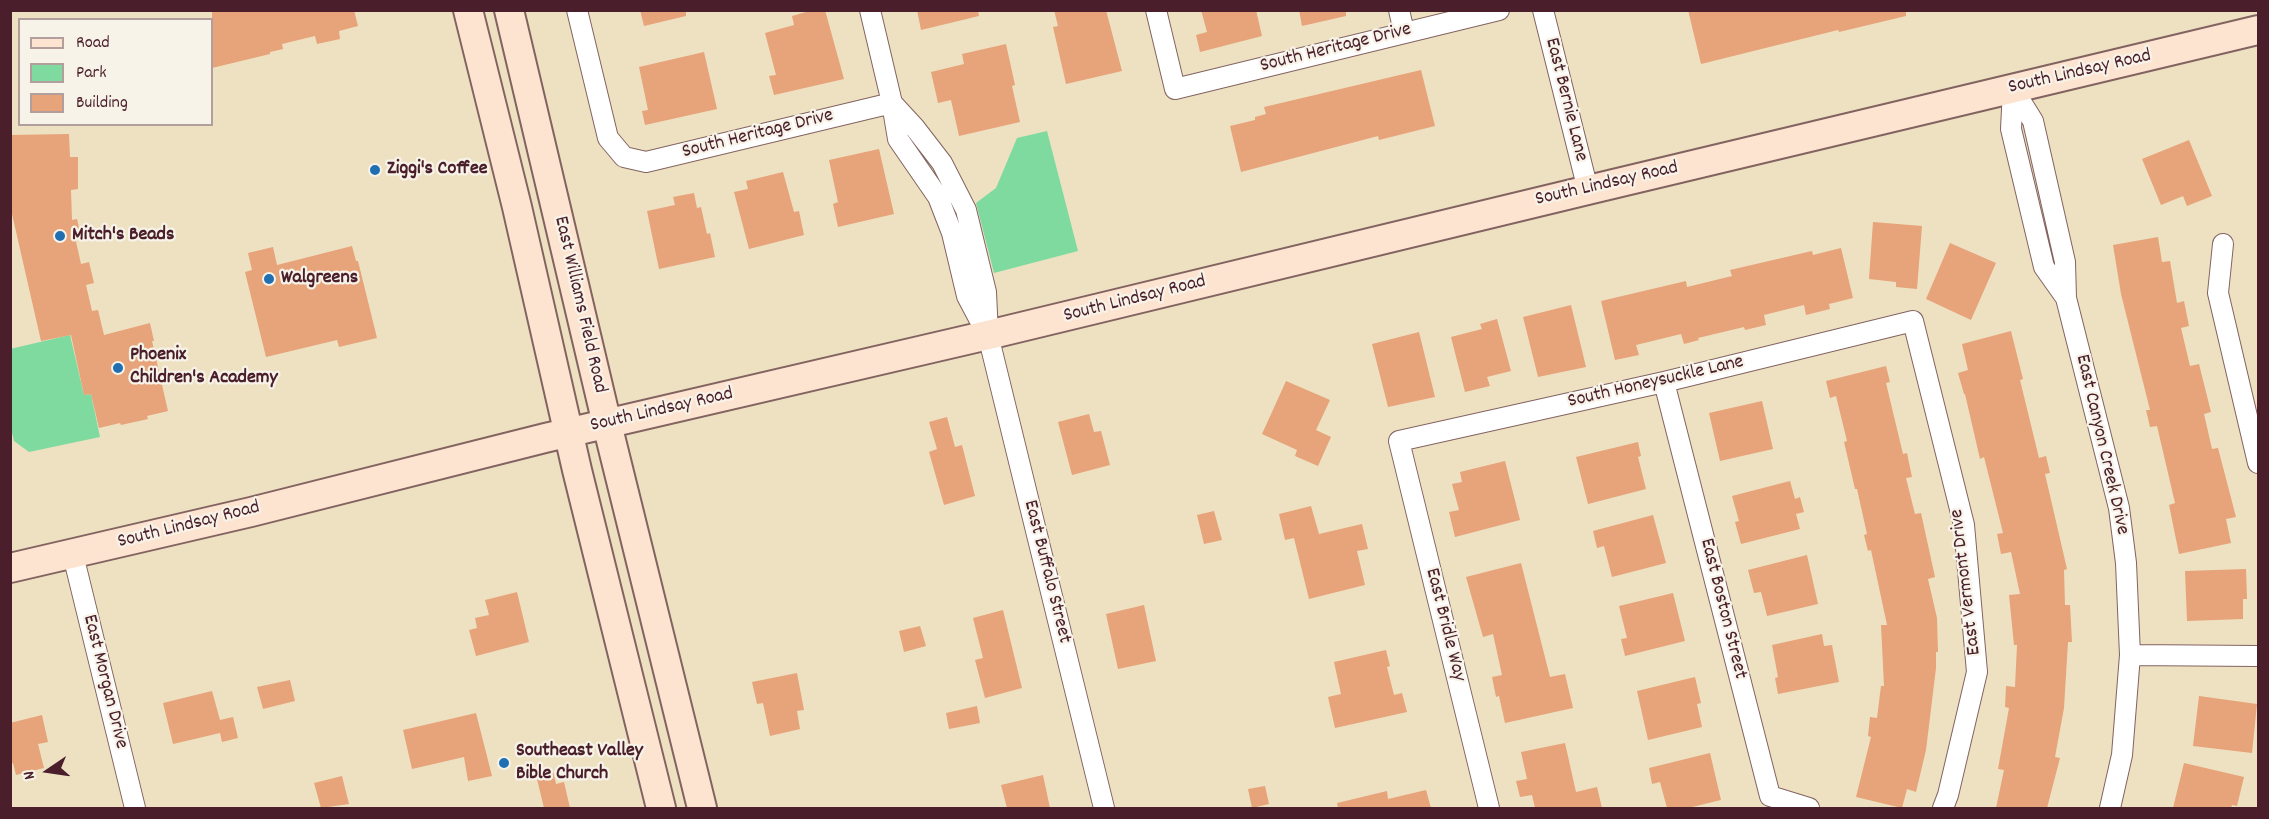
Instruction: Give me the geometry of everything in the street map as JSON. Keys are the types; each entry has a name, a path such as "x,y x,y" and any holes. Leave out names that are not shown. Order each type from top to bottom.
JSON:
{"main road":[{"name":"East Williams Field Road","path":"468,10 517,207 568,433 661,808"},
{"name":"East Williams Field Road","path":"509,10 607,424 702,808"},
{"name":"South Lindsay Road","path":"10,568 73,555 568,433 988,335 1588,189 2259,30"}],"street":[{"name":"South Heritage Drive","path":"578,10 608,138 624,157 646,162 892,103"},
{"name":"East Buffalo Street","path":"870,10 898,139 938,198 952,233 967,296 988,335 1104,808"},
{"name":"South Heritage Drive","path":"1156,10 1175,89 1499,10"},
{"path":"1399,10 1404,32"},
{"name":"East Bernie Lane","path":"1543,10 1588,189"},
{"name":"East Canyon Creek Drive","path":"2013,89 2011,129 2044,267 2066,297 2119,508 2126,563 2130,655 2122,755 2110,808"},
{"path":"2223,244 2218,293 2259,463"},
{"name":"South Honeysuckle Lane","path":"1399,441 1664,382 1913,321"},
{"name":"East Vermont Drive","path":"1913,321 1964,525 1977,672 1943,808"},
{"name":"East Boston Street","path":"1664,382 1770,796 1809,808"},
{"name":"East Bridle Way","path":"1399,441 1489,808"},
{"name":"East Morgan Drive","path":"73,555 135,808"},
{"path":"2130,655 2259,656"}],"green space":[{"path":"1047,131 1078,251 994,273 976,203 996,188 1017,138"},
{"path":"70,335 84,395 91,394 100,437 29,452 14,441 10,424 10,349"}],"building":[{"path":"212,10 354,10 358,26 339,31 340,39 317,44 315,36 282,44 283,49 270,52 270,54 213,68"},
{"path":"640,10 686,10 686,16 644,26"},
{"path":"813,10 825,10 844,79 774,95 769,76 776,75 765,33 794,25 792,16"},
{"path":"917,10 978,10 979,16 921,30"},
{"path":"1054,10 1106,10 1122,71 1066,84 1053,27 1058,26"},
{"path":"1201,10 1256,10 1262,36 1200,52 1196,35 1207,32"},
{"path":"1299,10 1346,10 1346,16 1302,26"},
{"path":"1688,10 1906,10 1906,16 1839,32 1838,30 1701,64"},
{"path":"1006,44 1020,122 959,136 951,100 938,103 931,72 964,64 962,54"},
{"path":"704,52 717,109 645,125 642,111 648,110 639,67"},
{"path":"1421,70 1435,126 1379,140 1378,136 1241,172 1230,126 1255,120 1255,117 1266,114 1264,107"},
{"path":"69,134 70,157 78,157 78,189 71,190 72,220 77,219 81,236 75,237 81,264 89,262 94,283 86,285 92,311 98,310 104,335 150,323 168,411 147,416 148,419 99,428 91,394 84,395 71,335 41,341 12,214 10,214 10,135"},
{"path":"2189,140 2212,196 2187,206 2183,196 2161,205 2142,159"},
{"path":"879,149 894,214 838,227 833,204 838,202 829,160"},
{"path":"783,172 794,212 799,211 804,235 749,249 734,192 748,189 746,181"},
{"path":"694,193 697,208 701,207 707,234 710,233 715,257 659,269 647,211 675,205 673,197"},
{"path":"1873,222 1922,226 1917,289 1896,287 1896,282 1869,279"},
{"path":"2158,237 2162,262 2170,261 2177,303 2184,301 2189,326 2181,328 2190,366 2199,364 2211,412 2204,414 2212,449 2218,448 2236,517 2226,519 2231,543 2179,554 2169,505 2175,503 2157,426 2150,427 2146,410 2150,410 2121,294 2113,245"},
{"path":"1950,243 1996,263 1971,320 1926,299"},
{"name":"Walgreens","path":"352,246 356,261 358,261 377,338 339,347 337,340 266,357 245,272 252,270 248,253 273,247 277,265"},
{"path":"1841,248 1853,298 1829,304 1830,309 1806,315 1804,305 1764,315 1766,325 1745,330 1744,327 1698,338 1699,340 1684,344 1681,334 1636,345 1639,355 1615,360 1601,301 1686,281 1687,287 1732,276 1730,270 1812,251 1813,255"},
{"path":"1571,305 1586,367 1538,377 1523,317"},
{"path":"1497,319 1511,371 1487,377 1490,386 1465,392 1451,337 1482,329 1480,324"},
{"path":"2011,331 2039,458 2046,456 2050,473 2045,474 2067,569 2064,570 2065,605 2070,605 2072,642 2068,642 2064,708 2055,757 2060,758 2047,808 1996,808 2004,770 1998,769 2009,708 2005,707 2006,686 2015,687 2017,645 2014,645 2009,595 2020,594 2011,552 2001,554 1997,534 2003,533 1984,457 1980,459 1958,373 1968,370 1962,344"},
{"path":"1419,332 1435,397 1388,407 1372,344"},
{"path":"1886,366 1890,382 1886,383 1903,454 1907,453 1912,477 1906,478 1915,514 1921,513 1935,577 1928,579 1937,618 1938,652 1936,652 1926,750 1916,792 1907,789 1902,808 1856,797 1871,737 1868,736 1870,717 1877,718 1881,686 1884,686 1881,625 1887,625 1871,550 1868,551 1864,535 1867,534 1844,442 1847,441 1836,396 1830,398 1826,381"},
{"path":"1286,381 1330,400 1316,430 1331,437 1318,466 1295,456 1297,450 1262,434"},
{"path":"1762,401 1773,449 1720,461 1709,413"},
{"path":"1089,414 1094,432 1101,431 1110,465 1072,475 1058,422"},
{"path":"947,417 955,447 962,445 975,496 944,505 929,452 937,449 929,422"},
{"path":"1638,442 1641,456 1638,457 1646,489 1588,504 1576,457"},
{"path":"1505,461 1520,520 1455,537 1449,512 1459,510 1452,484 1462,482 1460,472"},
{"path":"1790,481 1795,499 1800,497 1804,512 1796,514 1800,529 1741,544 1735,522 1739,521 1732,496"},
{"path":"1311,506 1319,534 1362,524 1368,549 1357,551 1365,585 1309,599 1294,538 1285,540 1279,514"},
{"path":"1214,511 1222,540 1204,544 1197,515"},
{"path":"1653,515 1666,563 1612,577 1604,546 1597,548 1593,531"},
{"path":"1807,555 1818,604 1767,616 1761,592 1754,593 1748,570"},
{"path":"1521,563 1550,677 1565,674 1573,708 1505,723 1492,677 1502,675 1493,634 1483,637 1466,577"},
{"path":"2246,569 2247,599 2243,599 2243,619 2187,621 2185,571"},
{"path":"517,592 529,642 476,656 469,630 477,628 475,618 489,615 485,600"},
{"path":"1673,593 1685,641 1625,656 1621,639 1627,638 1619,606"},
{"path":"1144,605 1156,661 1118,669 1106,614"},
{"path":"1003,610 1022,688 985,698 975,660 983,658 973,618"},
{"path":"920,626 926,646 904,652 899,631"},
{"path":"1822,634 1824,646 1832,645 1839,682 1778,694 1775,678 1778,677 1772,645"},
{"path":"1386,650 1390,666 1387,667 1394,695 1402,693 1407,712 1335,728 1328,697 1341,694 1334,662"},
{"path":"797,673 804,710 797,711 800,729 770,736 763,703 757,704 752,682"},
{"path":"1695,677 1701,703 1697,704 1702,727 1648,740 1637,691"},
{"path":"290,680 295,701 263,709 257,687"},
{"path":"212,691 220,720 233,717 238,738 222,742 220,733 173,744 163,703"},
{"path":"2199,696 2257,704 2252,753 2193,746"},
{"path":"977,706 980,723 949,729 946,713"},
{"path":"476,713 492,776 468,781 464,757 412,769 403,730"},
{"path":"42,715 48,742 38,744 44,768 16,775 13,763 10,764 10,723"},
{"path":"1565,743 1576,792 1597,787 1602,808 1535,808 1532,795 1520,797 1516,781 1527,779 1521,752"},
{"path":"1710,753 1721,800 1688,808 1667,808 1660,782 1652,784 1649,768"},
{"path":"2184,763 2244,777 2237,806 2232,805 2231,808 2173,808"},
{"path":"553,771 556,784 564,782 570,808 544,808 536,775"},
{"path":"1043,775 1050,808 1007,808 1001,785"},
{"path":"342,776 349,804 321,808 314,783"},
{"path":"1265,786 1269,804 1252,808 1248,789"},
{"path":"1426,790 1431,808 1338,808 1337,803 1387,791 1388,799"}],"place":[{"name":"Ziggi's Coffee","path":"375,170"},
{"name":"Mitch's Beads","path":"60,236"},
{"name":"Walgreens","path":"269,279"},
{"name":"Phoenix Children's Academy","path":"118,368"},
{"name":"Southeast Valley Bible Church","path":"504,763"}]}
